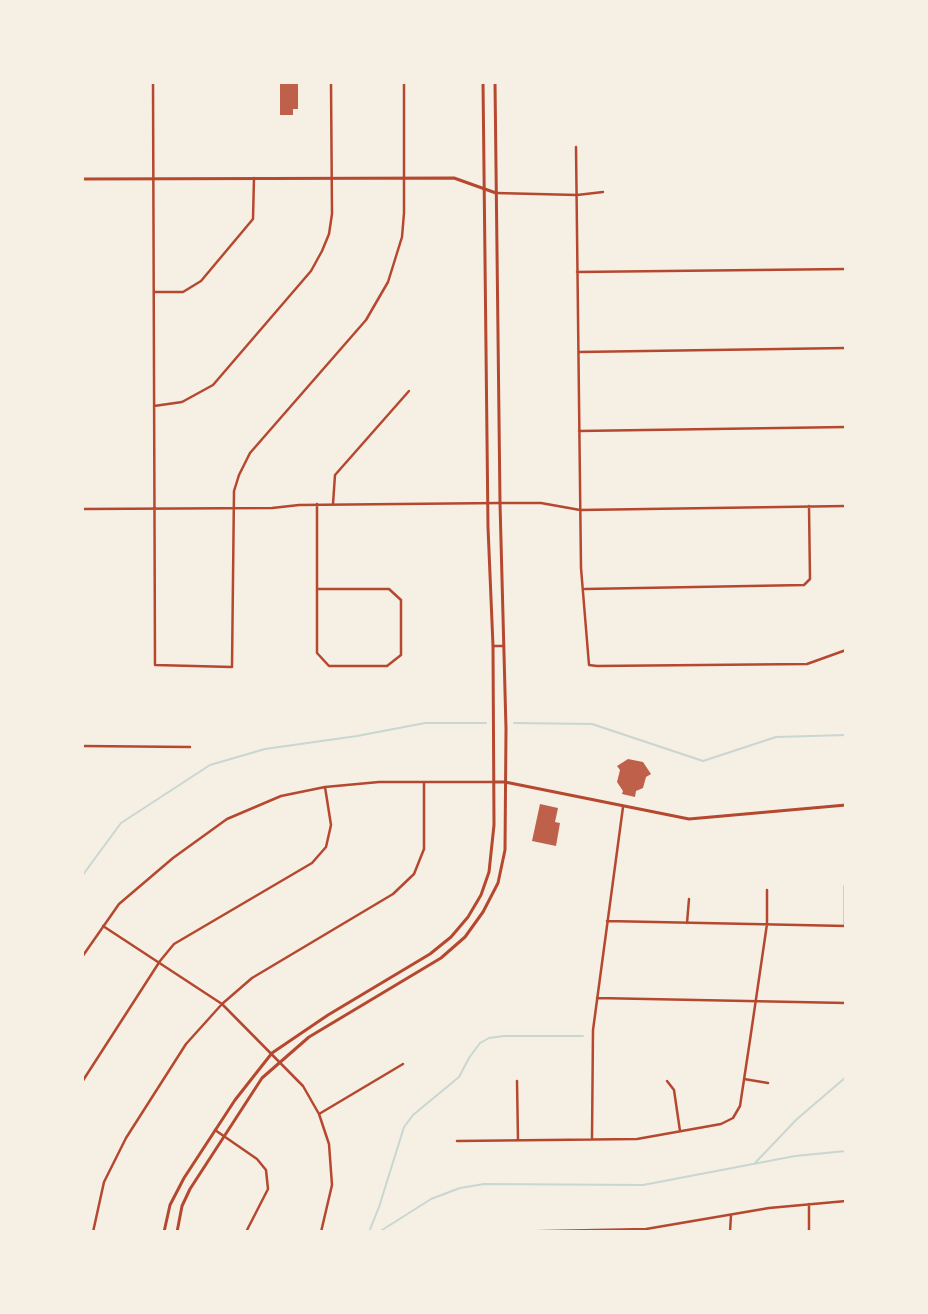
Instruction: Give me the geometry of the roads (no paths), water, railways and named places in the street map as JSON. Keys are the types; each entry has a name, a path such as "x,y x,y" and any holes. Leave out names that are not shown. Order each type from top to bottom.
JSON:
{"main road":[{"path":"164,1232 170,1205 184,1178 244,1087 272,1053 301,1032 430,954 451,937 468,917 481,895 489,872 494,848 493,646 488,503 483,82"},
{"path":"178,1232 182,1206 190,1189 262,1078 280,1060 309,1037 441,958 465,937 483,912 498,883 504,850 505,782 495,82"},
{"path":"82,179 454,178 496,193"},
{"path":"494,782 505,782 689,819 846,805"}],"street":[{"path":"153,82 156,509 155,666 232,667 234,491 239,475 250,453 366,320 388,282 402,238 404,82"},
{"path":"154,406 182,402 213,385 311,272 329,234 332,214 331,82"},
{"path":"576,147 580,510 589,665 807,664 846,650"},
{"path":"154,292 183,292 201,281 253,219 254,178"},
{"path":"496,193 577,195 604,192"},
{"path":"578,272 846,269"},
{"path":"579,352 846,348"},
{"path":"333,504 335,475 409,391"},
{"path":"579,430 846,427"},
{"path":"82,509 233,508 316,504 488,503 541,503 580,510 846,506"},
{"path":"316,504 317,653 329,666 387,666 401,655 401,600 389,589 317,589"},
{"path":"584,589 804,585 810,579 809,506"},
{"path":"493,646 503,646"},
{"path":"82,746 190,747"},
{"path":"82,957 119,904 173,858 227,819 281,796 325,787 379,782 494,782"},
{"path":"93,1232 104,1182 126,1138 186,1044 222,1004 252,978 394,894 414,874 424,848 424,782"},
{"path":"82,1082 160,961 174,944 312,863 326,847 331,825 325,787"},
{"path":"592,1139 592,1038 623,807"},
{"path":"607,921 845,926 845,886"},
{"path":"457,1141 637,1139 721,1124 734,1118 740,1106 756,1002 767,924 767,890"},
{"path":"687,924 689,899"},
{"path":"103,926 160,961 222,1004 304,1086 319,1114 329,1144 332,1185 321,1232"},
{"path":"399,972 404,980"},
{"path":"597,998 846,1003"},
{"path":"319,1114 403,1064"},
{"path":"744,1079 768,1083"},
{"path":"517,1081 518,1140"},
{"path":"667,1081 674,1090 680,1131"},
{"path":"215,1130 257,1159 266,1170 268,1189 246,1232"},
{"path":"498,1232 646,1229 730,1215 846,1201"},
{"path":"809,1204 809,1232"},
{"path":"730,1215 730,1232"}],"waterway":[{"path":"82,876 121,823 210,765 265,749 357,736 425,723 486,723"},
{"path":"514,723 592,724 703,761 776,737 846,735"},
{"path":"369,1232 379,1207 404,1127 413,1115 459,1077 480,1043 489,1038 504,1036 583,1036"},
{"path":"755,1163 797,1119 846,1077"},
{"path":"379,1232 431,1199 460,1188 484,1184 643,1185 795,1156 846,1151"}]}
